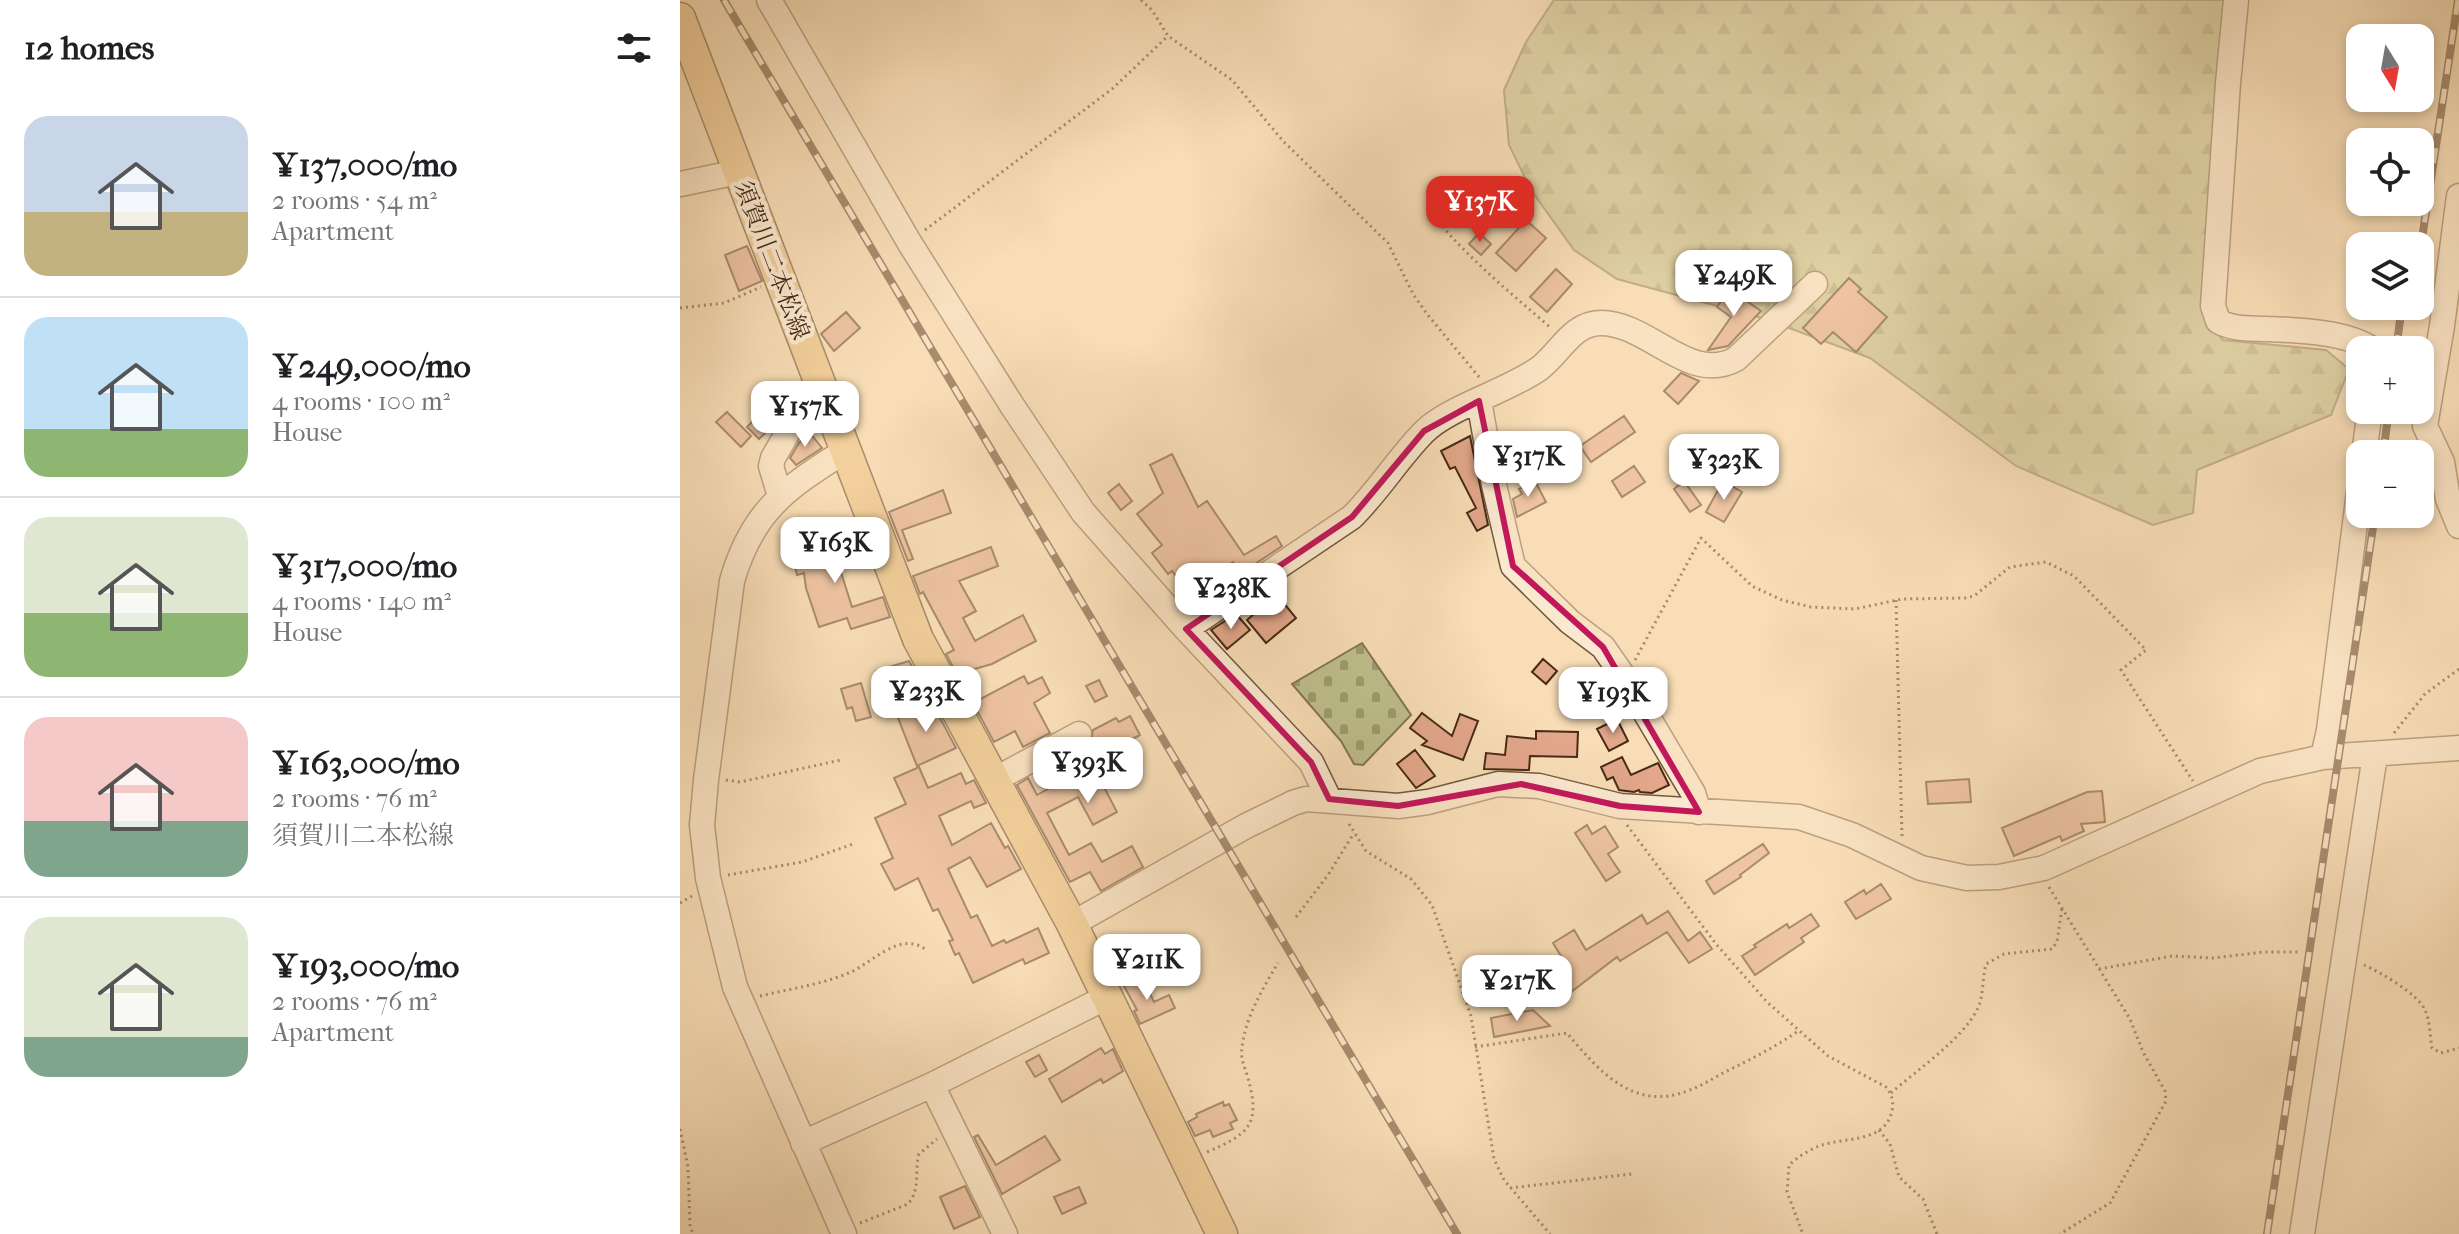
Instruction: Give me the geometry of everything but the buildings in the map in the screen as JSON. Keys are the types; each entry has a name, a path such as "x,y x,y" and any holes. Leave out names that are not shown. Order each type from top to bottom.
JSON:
{"main road":[{"name":"須賀川二本松線","path":"680,18 918,639 1072,924 1222,1234"}],"street":[{"path":"769,0 909,242 1083,512 1186,629 1311,762 1336,800"},
{"path":"2236,0 2213,306 2218,321 2229,327 2299,330 2346,339"},
{"path":"680,184 738,172"},
{"path":"2459,196 2425,426 2442,462 2448,499 2459,526"},
{"path":"1186,629 1352,517 1374,495 1424,431 1521,381 1543,366 1577,330 1597,322 1611,323 1633,330 1688,360 1712,368 1724,366 1736,359 1815,284"},
{"path":"780,496 772,472 773,458 806,401 822,391"},
{"path":"1479,401 1513,566 1570,622 1603,647 1693,793 1699,812"},
{"path":"843,1232 741,1000 718,926 702,825 732,581 749,536 759,519 780,496 845,451"},
{"path":"2323,757 2354,528"},
{"path":"994,780 1079,734"},
{"path":"1072,924 1293,803 1336,800 1398,806 1428,802 1498,784 1521,784 1616,804 1799,817 1852,835 1921,868 1967,878 1999,877 2037,869 2252,773 2323,757 2459,748"},
{"path":"2302,1234 2315,1139 2380,754"},
{"path":"803,1143 932,1085 1107,997"},
{"path":"932,1085 1005,1234"}],"path":[{"path":"1141,0 1152,10 1168,36 1232,80 1283,141 1388,243 1420,304 1482,380 1479,401"},
{"path":"909,242 1112,89 1168,36"},
{"path":"1427,208 1481,268 1566,341"},
{"path":"680,308 724,303 779,279"},
{"path":"1622,674 1633,665 1701,538 1752,586 1782,600 1811,607 1855,609 1896,600 1965,598 1974,596 2010,567 2046,562 2074,576 2146,650 2121,670 2202,795"},
{"path":"1896,600 1902,848 1899,858"},
{"path":"2380,754 2425,694 2459,669"},
{"path":"707,774 740,782 841,760"},
{"path":"1336,800 1366,851 1411,879 1432,905 1466,1001 1494,1159 1510,1188 1550,1234"},
{"path":"1616,804 1621,818 1716,944 1767,1002 1828,1056 1886,1087 1891,1093 1893,1110 1889,1122 1879,1130 1859,1138 1820,1146 1789,1165 1787,1192 1803,1234"},
{"path":"1296,917 1328,875 1354,833"},
{"path":"708,878 802,862 853,844"},
{"path":"2037,869 2130,1019 2143,1052 2165,1091 2166,1101 2110,1203 2060,1234"},
{"path":"1891,1093 1966,1026 1982,996 1982,976 1986,964 2004,954 2052,949 2057,942 2062,908"},
{"path":"741,1000 845,975 866,964 880,951 912,943 925,949"},
{"path":"2099,969 2172,956 2213,958 2264,952 2301,952"},
{"path":"2346,957 2380,972 2406,990 2425,1010 2432,1048 2441,1053 2459,1048"},
{"path":"1185,1161 1237,1139 1251,1121 1252,1095 1242,1059 1242,1043 1261,990 1278,963"},
{"path":"1475,1047 1567,1033 1598,1070 1621,1087 1652,1097 1687,1092 1776,1046 1799,1030"},
{"path":"843,1232 908,1204 916,1192 919,1154 954,1128"},
{"path":"680,1129 688,1167 693,1234"},
{"path":"1879,1130 1890,1144 1899,1177 1923,1199 1937,1234"},
{"path":"1510,1188 1632,1174"}],"highlighted area":[{"path":"1479,401 1513,566 1603,647 1699,812 1620,806 1521,784 1398,806 1329,799 1311,762 1186,629 1352,517 1424,431"}],"green space":[{"path":"1554,0 2228,0 2206,320 2223,340 2326,350 2346,367 2346,377 2331,415 2197,470 2193,513 2153,525 2016,466 1870,358 1762,318 1617,279 1574,250 1531,190 1509,145 1504,90 1526,42"},
{"path":"1362,643 1411,715 1363,765 1354,764 1341,741 1292,684"}],"railway":[{"path":"724,0 1457,1234"},
{"path":"2423,232 2458,0"},
{"path":"2398,336 2400,320"},
{"path":"2385,440 2387,424"},
{"path":"2267,1234 2373,528"}]}
